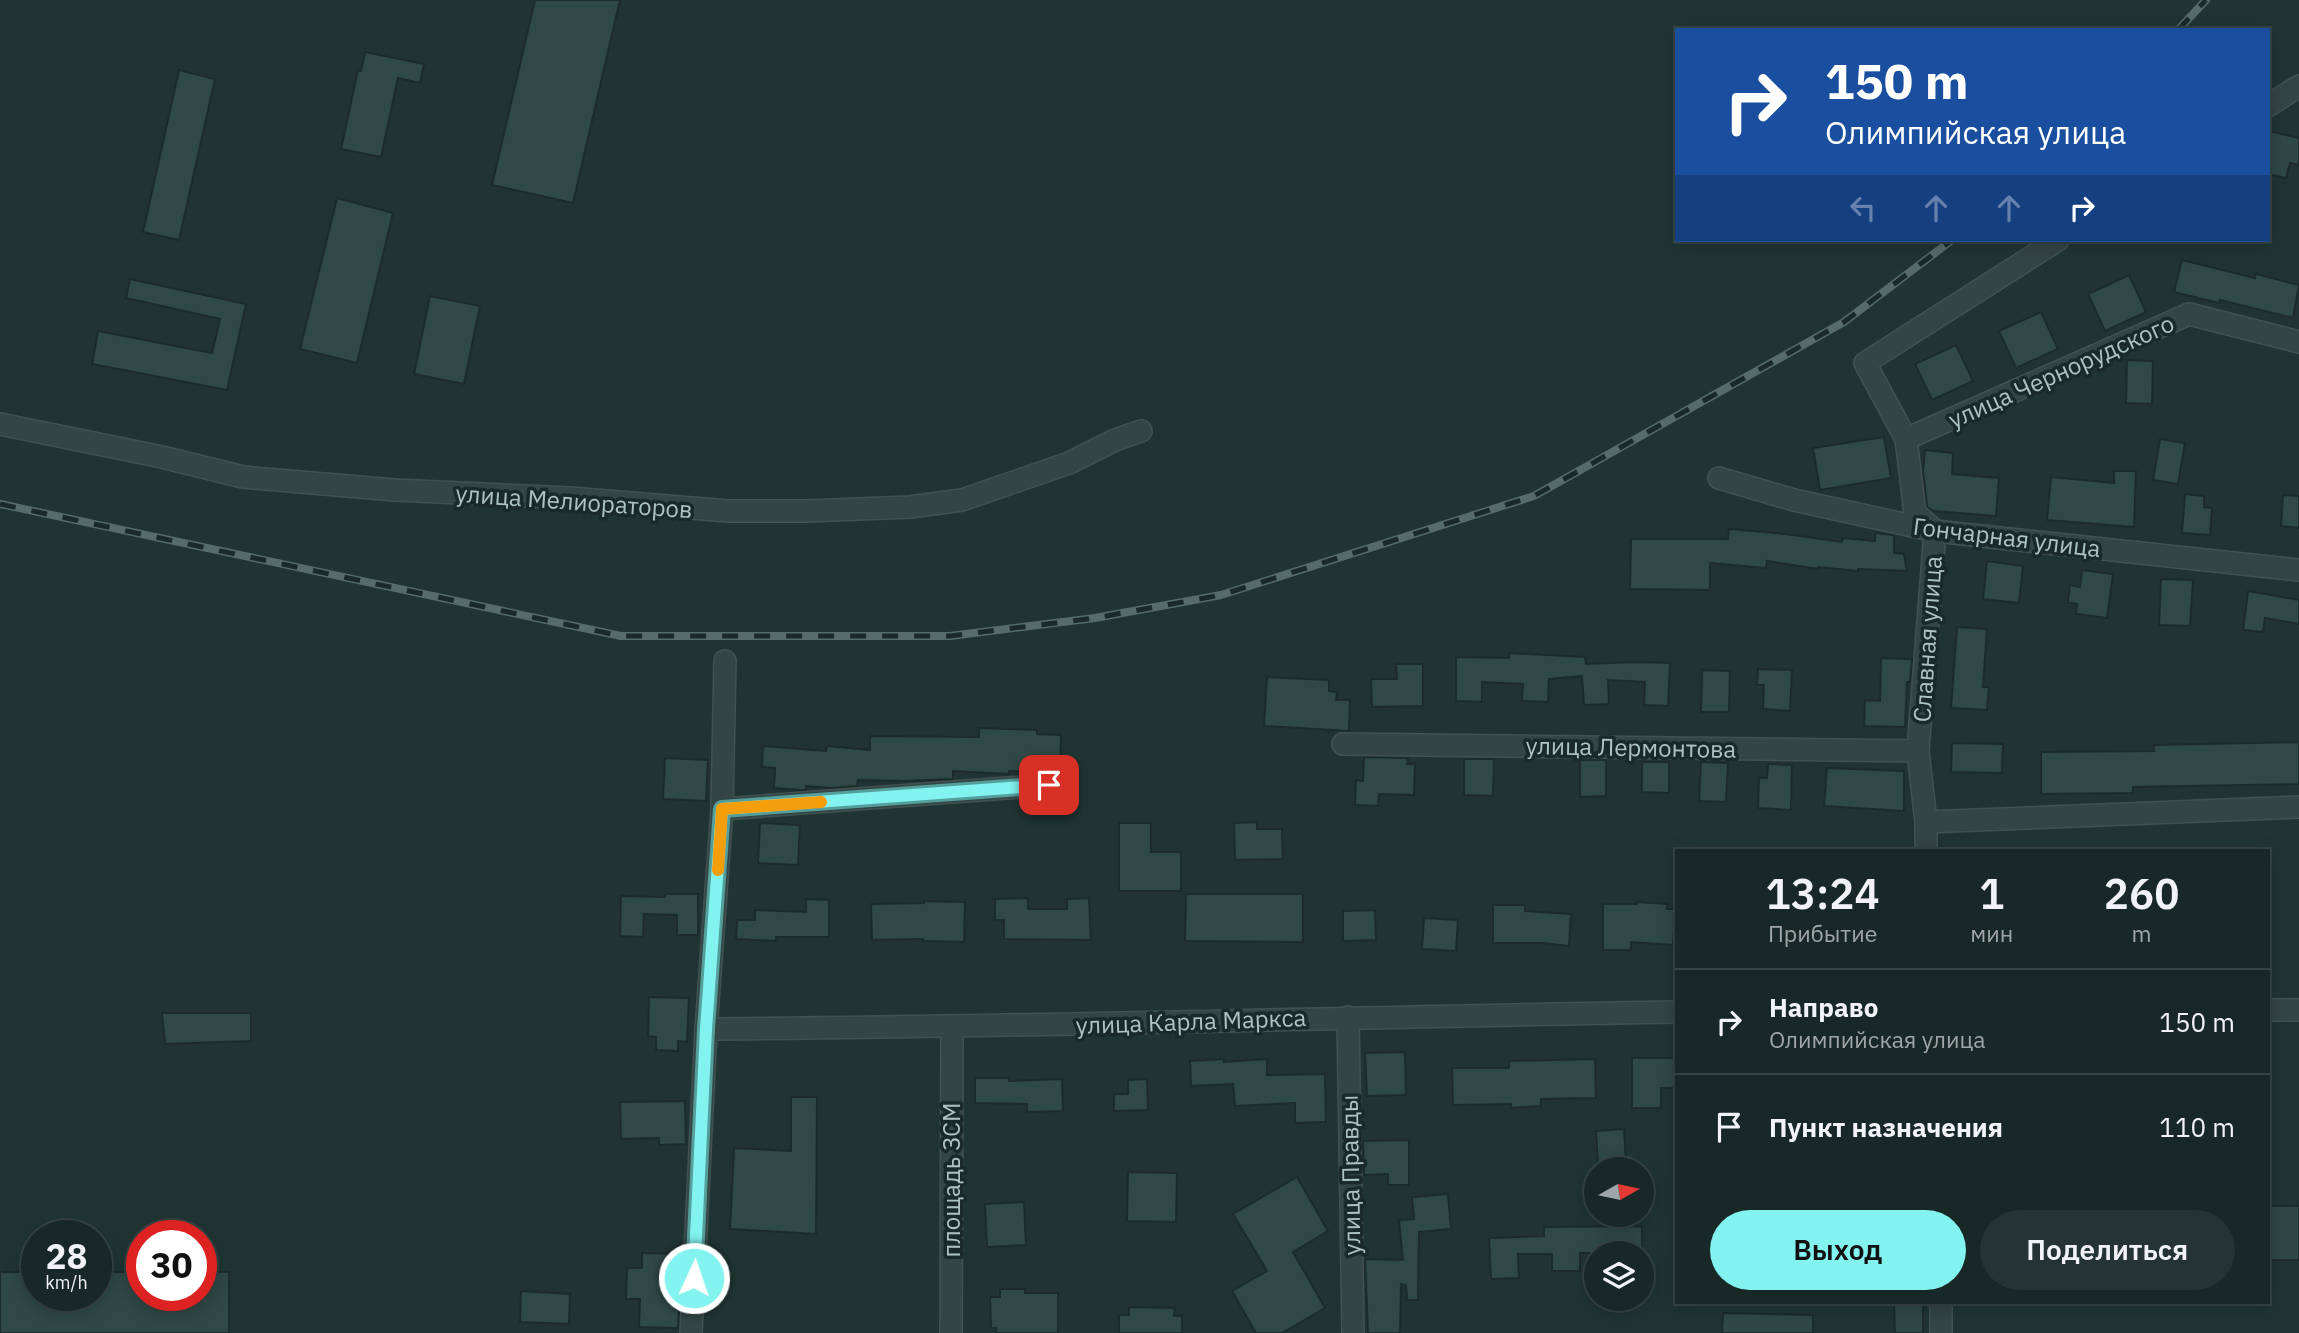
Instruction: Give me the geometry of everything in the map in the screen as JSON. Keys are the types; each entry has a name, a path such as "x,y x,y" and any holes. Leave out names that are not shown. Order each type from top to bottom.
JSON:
{"street":[{"path":"2270,105 2299,86"},
{"name":"Славная улица","path":"1926,849 1919,751 1935,531 1915,513 1906,439 1865,363 2055,242"},
{"name":"улица Чернорудского","path":"1906,439 2189,314 2299,342"},
{"name":"улица Мелиораторов","path":"0,424 162,457 243,477 394,490 570,498 728,511 910,507 962,500 1069,463 1115,440 1141,431"},
{"name":"Гончарная улица","path":"1719,478 1794,500 1935,531 2299,570"},
{"path":"691,1333 706,1029 722,809 725,661"},
{"name":"улица Лермонтова","path":"1343,744 1919,751"},
{"path":"722,809 1049,785"},
{"path":"1926,822 2299,807"},
{"path":"2270,1010 2299,1010"},
{"name":"улица Карла Маркса","path":"706,1029 952,1027 1675,1012"},
{"name":"улица Правды","path":"1348,1017 1353,1333"},
{"name":"площадь ЗСМ","path":"951,1333 952,1027"},
{"path":"1941,1304 1941,1333"}],"building":[{"path":"535,0 620,0 573,203 492,185"},
{"path":"365,52 424,64 420,83 398,78 381,157 341,149 358,70 361,71"},
{"path":"179,70 215,79 179,240 143,232"},
{"path":"2270,131 2299,138 2299,165 2290,163 2286,178 2270,174"},
{"path":"337,198 393,213 357,363 300,349"},
{"path":"2182,260 2255,278 2256,274 2299,285 2293,318 2174,292"},
{"path":"2129,275 2146,312 2105,331 2088,294"},
{"path":"130,279 246,304 227,390 92,364 98,331 212,353 220,319 126,298"},
{"path":"430,296 480,306 464,384 414,374"},
{"path":"2041,312 2058,349 2016,368 1999,331"},
{"path":"1956,345 1973,381 1932,400 1915,364"},
{"path":"2127,360 2153,361 2152,404 2126,403"},
{"path":"1884,437 1891,478 1820,490 1813,448"},
{"path":"2160,439 2185,443 2178,484 2153,480"},
{"path":"1925,450 1953,453 1952,474 1999,478 1996,516 1933,511 1927,507 1923,471"},
{"path":"2114,471 2136,471 2134,527 2047,520 2051,477 2114,483"},
{"path":"2185,494 2204,496 2204,507 2212,508 2210,535 2182,533"},
{"path":"2283,495 2299,496 2299,528 2281,526"},
{"path":"1729,529 1842,542 1843,538 1875,541 1875,533 1894,535 1894,553 1904,554 1907,571 1818,569 1767,561 1766,568 1710,563 1710,590 1630,589 1631,539 1728,539"},
{"path":"1987,561 2023,566 2019,603 1983,599"},
{"path":"2082,570 2113,574 2107,618 2076,614 2077,604 2068,603 2070,585 2080,587"},
{"path":"2161,579 2193,580 2190,626 2159,625"},
{"path":"2248,591 2299,600 2299,624 2265,618 2263,632 2243,630"},
{"path":"1957,627 1987,629 1983,687 1989,687 1987,710 1951,708"},
{"path":"1509,653 1585,657 1586,664 1670,663 1668,706 1644,705 1645,682 1608,680 1609,704 1584,705 1582,676 1549,679 1548,702 1522,701 1523,684 1482,682 1482,702 1456,701 1456,657 1509,658"},
{"path":"1881,658 1912,659 1910,682 1907,682 1905,727 1864,726 1865,700 1880,701"},
{"path":"1396,664 1423,664 1423,706 1372,707 1371,679 1397,679"},
{"path":"1758,669 1792,670 1790,711 1763,709 1764,685 1757,685"},
{"path":"1702,670 1730,671 1729,712 1701,712"},
{"path":"1267,677 1329,680 1329,691 1337,692 1336,700 1350,700 1349,731 1264,726"},
{"path":"979,728 1037,730 1037,734 1061,735 1060,772 1009,771 1009,774 953,771 953,779 858,780 857,786 806,786 806,790 800,790 774,788 775,768 762,767 763,746 826,751 827,746 870,750 870,736 979,737"},
{"path":"2299,742 2299,784 2133,787 2133,793 2041,794 2041,752 2154,751 2154,745"},
{"path":"1952,743 2003,744 2002,773 1951,772"},
{"path":"1364,757 1408,758 1407,764 1415,764 1414,795 1379,794 1378,806 1355,805 1356,780 1363,781"},
{"path":"665,758 708,760 706,801 663,799"},
{"path":"1464,759 1494,759 1493,796 1464,795"},
{"path":"1580,760 1606,760 1606,796 1580,797"},
{"path":"1642,762 1669,762 1669,793 1642,792"},
{"path":"1701,762 1728,763 1726,802 1699,801"},
{"path":"1768,764 1792,765 1791,810 1758,808 1759,778 1767,778"},
{"path":"1827,768 1904,771 1904,811 1824,806"},
{"path":"1257,822 1257,829 1282,829 1283,859 1235,860 1234,823"},
{"path":"760,823 800,825 798,865 758,863"},
{"path":"1119,823 1151,823 1151,852 1181,852 1181,891 1119,891"},
{"path":"665,894 698,894 698,935 677,935 677,915 644,914 643,937 620,936 621,896 665,897"},
{"path":"1186,894 1303,894 1303,942 1185,941"},
{"path":"1028,898 1028,909 1067,909 1067,899 1089,898 1091,940 1004,939 1004,920 995,920 995,899"},
{"path":"806,899 829,900 829,937 776,937 776,941 736,939 737,920 755,920 755,910 806,912"},
{"path":"965,902 964,942 923,939 872,940 871,904"},
{"path":"1603,904 1667,904 1667,909 1675,909 1673,945 1631,942 1631,950 1603,950"},
{"path":"1493,905 1525,905 1525,911 1571,914 1569,946 1493,943"},
{"path":"1375,910 1376,940 1343,941 1343,911"},
{"path":"1424,918 1458,920 1456,951 1422,949"},
{"path":"649,997 689,998 687,1042 678,1041 678,1051 656,1050 656,1037 648,1036"},
{"path":"162,1013 251,1013 251,1041 165,1044"},
{"path":"1405,1052 1406,1095 1367,1096 1365,1053"},
{"path":"1632,1058 1675,1058 1675,1088 1661,1088 1661,1108 1632,1108"},
{"path":"1224,1059 1224,1062 1267,1059 1267,1075 1325,1074 1326,1122 1295,1123 1295,1103 1235,1106 1233,1084 1191,1086 1190,1061"},
{"path":"1595,1059 1596,1098 1541,1099 1541,1106 1511,1108 1511,1104 1453,1105 1452,1068 1509,1068 1509,1061"},
{"path":"975,1078 1009,1078 1009,1081 1062,1079 1063,1111 1027,1112 1027,1104 975,1103"},
{"path":"1147,1079 1148,1110 1114,1111 1114,1094 1128,1094 1128,1080"},
{"path":"791,1097 817,1097 816,1234 730,1229 734,1148 791,1151"},
{"path":"685,1101 686,1144 659,1145 659,1138 621,1139 620,1102"},
{"path":"1624,1129 1626,1157 1598,1157 1596,1131"},
{"path":"1409,1140 1409,1185 1388,1185 1388,1174 1364,1175 1363,1141"},
{"path":"1128,1172 1177,1173 1176,1222 1127,1221"},
{"path":"1297,1177 1328,1231 1293,1252 1325,1308 1282,1333 1256,1333 1232,1291 1267,1271 1233,1214"},
{"path":"1448,1194 1451,1229 1419,1232 1418,1300 1407,1300 1406,1285 1401,1284 1400,1333 1368,1333 1365,1259 1403,1260 1399,1220 1414,1219 1412,1197"},
{"path":"1024,1202 1026,1245 987,1247 985,1204"},
{"path":"2270,1206 2299,1206 2299,1260 2270,1260"},
{"path":"1544,1227 1642,1227 1642,1241 1584,1241 1584,1253 1580,1253 1580,1271 1552,1271 1552,1254 1518,1254 1519,1278 1491,1279 1489,1238 1544,1236"},
{"path":"642,1253 682,1254 678,1328 639,1327 640,1299 626,1299 627,1268 642,1268"},
{"path":"0,1272 21,1272 21,1311 112,1311 112,1272 126,1272 126,1311 217,1311 217,1272 229,1272 229,1333 0,1333"},
{"path":"1000,1289 1025,1289 1025,1293 1058,1293 1058,1333 996,1333 996,1328 991,1328 990,1297 1000,1297"},
{"path":"521,1291 570,1294 569,1324 520,1322"},
{"path":"1894,1304 1923,1304 1923,1333 1895,1333"},
{"path":"1129,1307 1175,1308 1174,1316 1182,1316 1182,1333 1119,1333 1119,1315 1129,1315"},
{"path":"1723,1313 1813,1315 1813,1333 1722,1333"}],"railway":[{"path":"2180,28 2206,0"},
{"path":"0,504 621,636 950,636 1095,618 1221,595 1534,496 1844,322 1949,242"}],"slow traffic":[{"path":"718,870 722,809 821,802"}],"route":[{"path":"694,1278 706,1029 722,809 1049,785"}]}
